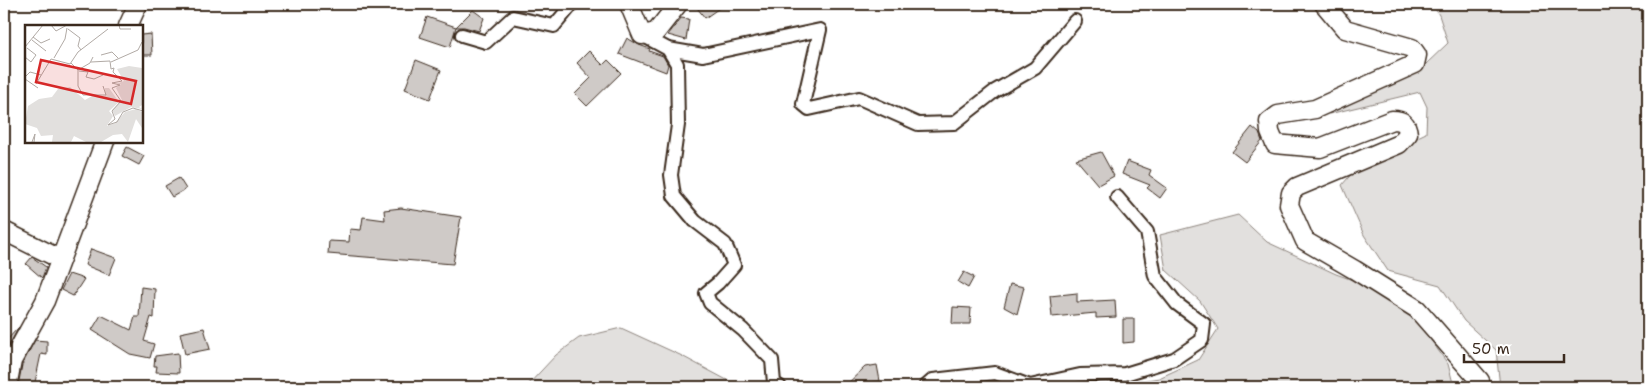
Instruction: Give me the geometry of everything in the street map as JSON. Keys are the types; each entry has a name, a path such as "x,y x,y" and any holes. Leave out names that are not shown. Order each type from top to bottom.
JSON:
{"street":[{"path":"128,25 138,4"},
{"path":"462,35 486,42 513,17 554,26 570,8 570,4"},
{"path":"629,4 642,35 668,49 703,55 820,30 803,104 809,110 859,98 918,124 954,123 995,92 1035,68 1075,21"},
{"path":"642,35 656,32 678,4"},
{"path":"1324,4 1345,29 1412,48 1417,55 1415,64 1315,110 1278,115 1269,122 1270,132 1275,144 1320,148 1392,120 1400,120 1404,123 1408,134 1399,144 1297,187 1289,198 1292,210 1305,241 1417,309 1480,380 1480,387"},
{"path":"668,49 677,64 678,125 671,175 674,196 695,221 726,244 734,265 706,293 710,303 743,330 772,360 774,383 780,387"},
{"path":"7,387 12,362 45,301 105,142"},
{"path":"925,387 933,380 995,373 1030,386 1080,376 1125,374 1174,359 1202,340 1204,324 1177,304 1155,276 1147,232 1117,197"},
{"path":"4,231 60,259"}],"shaded area":[{"path":"1432,4 1648,4 1648,387 1500,387 1496,350 1464,321 1440,285 1388,271 1364,235 1342,185 1359,165 1426,133 1427,107 1420,92 1329,114 1335,102 1426,64 1448,43 1439,15"},
{"path":"1238,215 1267,242 1336,274 1400,297 1448,364 1454,387 1105,387 1159,378 1198,360 1218,329 1200,301 1166,270 1160,235"},
{"path":"621,328 680,355 740,387 526,387 556,355 579,338"}],"building":[{"path":"694,4 725,4 705,18"},
{"path":"473,10 484,18 479,31 456,27"},
{"path":"427,17 456,27 450,47 420,37"},
{"path":"681,18 689,19 686,40 668,35"},
{"path":"151,34 152,55 142,55 142,35"},
{"path":"627,38 650,49 649,51 663,56 668,65 666,72 619,54"},
{"path":"589,51 603,65 608,60 621,73 587,106 575,94 591,78 577,63"},
{"path":"416,60 441,70 430,99 405,89"},
{"path":"1252,127 1259,133 1262,141 1245,162 1232,152"},
{"path":"127,147 144,156 139,165 122,156"},
{"path":"1101,152 1114,176 1098,185 1076,159"},
{"path":"1127,161 1151,170 1149,175 1167,188 1160,198 1147,188 1150,185 1122,174"},
{"path":"179,178 186,189 172,197 165,186"},
{"path":"401,208 461,217 453,264 328,254 329,241 349,242 350,229 361,230 363,217 385,220 384,210"},
{"path":"91,249 116,258 109,275 85,265"},
{"path":"32,257 46,267 42,278 26,264"},
{"path":"964,272 974,277 968,288 958,282"},
{"path":"69,274 84,279 73,296 61,290"},
{"path":"1010,284 1024,287 1017,314 1004,307"},
{"path":"141,287 155,289 154,318 151,317 144,341 154,344 150,358 130,354 92,330 101,315 131,330 135,317 139,317"},
{"path":"1077,293 1077,302 1115,300 1116,317 1096,318 1096,313 1052,317 1050,296"},
{"path":"953,307 971,308 970,324 952,324"},
{"path":"1123,319 1134,319 1134,342 1123,343"},
{"path":"19,327 6,351 4,350 4,343"},
{"path":"204,328 210,349 185,354 180,333"},
{"path":"35,340 47,341 47,355 41,354 34,387 18,386 22,365"},
{"path":"178,353 179,373 156,372 157,366 154,366 155,356"},
{"path":"877,365 880,381 868,383 872,387 844,387 865,367"}]}
